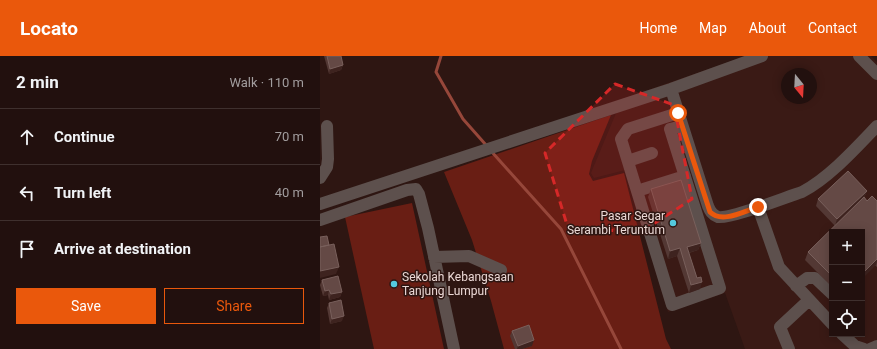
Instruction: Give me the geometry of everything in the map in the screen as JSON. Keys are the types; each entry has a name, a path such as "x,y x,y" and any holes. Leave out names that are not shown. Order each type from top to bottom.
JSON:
{"street":[{"path":"320,204 671,89 762,56"},
{"path":"859,56 877,74"},
{"path":"671,89 710,212 714,215 726,217 802,192 809,188 875,134"},
{"path":"678,113 628,129 621,139 672,305 720,288 670,129 682,126"},
{"path":"320,178 327,167 327,126"},
{"path":"628,161 652,153"},
{"path":"638,191 685,176"},
{"path":"320,220 407,190 416,189 422,203 454,349"},
{"path":"758,207 779,268 829,321"},
{"path":"434,257 469,256 501,270"},
{"path":"796,286 807,278 816,278 829,291"},
{"path":"789,349 780,327 809,300"},
{"path":"845,337 855,346 864,349"},
{"path":"870,349 877,346"}],"highlighted area":[{"path":"615,84 674,105 692,199 641,232 568,228 545,153"}],"shaded area":[{"path":"746,56 871,56 877,62 877,349 745,349 725,293 668,312 625,170 594,178 591,173 622,99"},
{"path":"611,115 592,161 589,174 593,181 624,173 666,339 671,349 504,349 472,240 444,172"},
{"name":"Sekolah Kebangsaan Tanjung Lumpur","path":"412,203 444,349 374,349 345,217"}],"building":[{"path":"327,56 341,56 343,65 330,69"},
{"path":"848,171 867,191 837,219 818,199"},
{"name":"Pasar Segar Serambi Teruntum","path":"681,180 701,243 687,247 697,278 701,277 702,282 691,285 680,248 670,251 651,189"},
{"path":"872,196 877,201 877,259 865,271 865,229 831,229 864,197 867,201"},
{"path":"829,231 829,273 808,252"},
{"path":"327,236 329,245 320,247 320,237"},
{"path":"334,244 339,267 320,271 320,247"},
{"path":"338,276 342,292 331,294 329,290 325,291 322,280"},
{"path":"341,300 344,316 332,319 329,303"},
{"path":"529,325 534,340 518,346 512,331"}],"waterway":[{"path":"441,56 436,72 463,119 486,145"},
{"path":"491,151 561,229 621,349"}],"place":[{"name":"Pasar Segar Serambi Teruntum","path":"673,223"},
{"name":"Sekolah Kebangsaan Tanjung Lumpur","path":"394,284"}],"route":[{"path":"678,113 710,212 719,217 726,217 758,207"}]}
